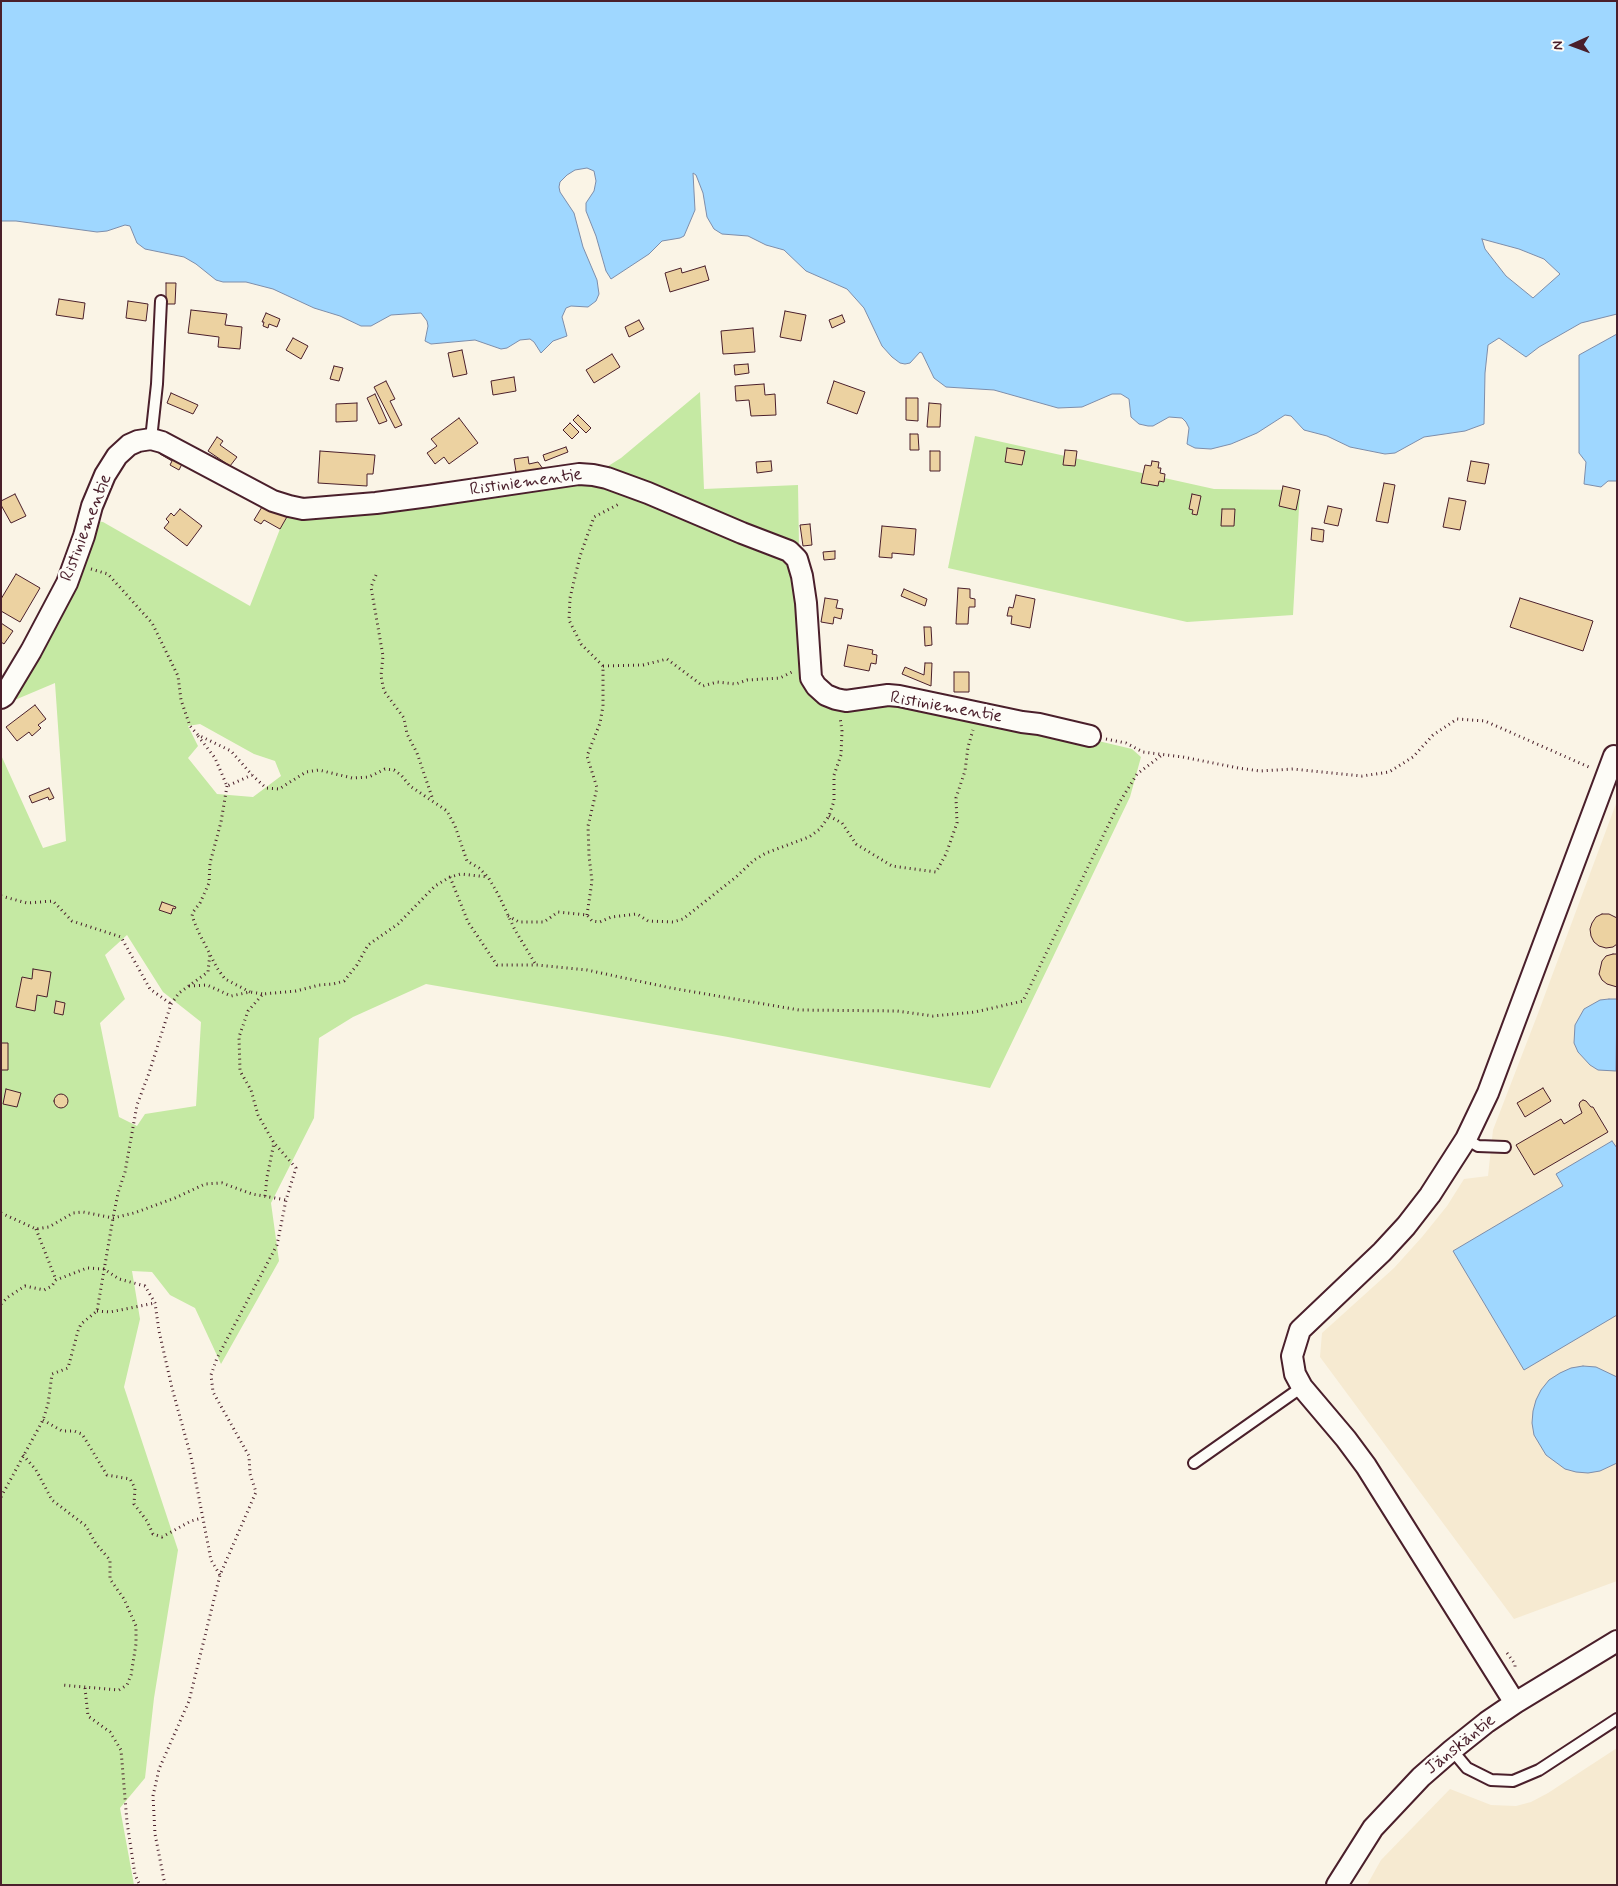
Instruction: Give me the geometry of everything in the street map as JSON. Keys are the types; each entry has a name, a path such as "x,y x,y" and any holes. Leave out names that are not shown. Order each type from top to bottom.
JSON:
{"street":[{"name":"Ristiniementie","path":"1,698 31,651 68,583 92,506 105,474 117,456 129,446 138,441 151,439 162,442 273,501 303,508 367,504 579,474 593,475 631,487 790,551 797,559 802,576 806,603 811,678 816,686 826,695 836,699 854,700 888,695 899,696 1090,736"},
{"path":"1515,1703 1366,1466 1302,1387 1295,1374 1292,1356 1300,1330 1382,1252 1406,1226 1430,1195 1466,1139 1488,1093 1616,754"},
{"name":"Jänskäntie","path":"1337,1885 1374,1828 1421,1777 1487,1722 1617,1641"}],"lane":[{"path":"151,439 157,384 161,301"},
{"path":"1466,1139 1478,1146 1505,1148"},
{"path":"1194,1463 1302,1387"},
{"path":"1452,1750 1468,1768 1490,1780 1513,1781 1539,1770 1617,1719"}],"path":[{"path":"587,915 592,881 588,826 597,788 588,756 600,723 603,706 603,666 581,644 569,620 570,598 580,556 594,517 620,503 631,487"},
{"path":"74,564 108,574 152,623 178,676 181,700 190,726 215,758 227,786 221,822 210,863 208,883 200,903 192,916 198,931 225,979 250,992 263,994 296,991 344,981 357,965 368,945 398,924 435,886 450,877 461,874 488,877"},
{"path":"376,575 371,587 383,656 381,676 384,692 404,718 407,734 417,753 434,800"},
{"path":"603,666 643,665 667,659 703,686 717,682 736,684 747,680 780,678 791,671 809,668"},
{"path":"508,915 519,922 544,922 558,912 587,915 592,921 600,922 611,917 636,914 648,921 673,922 683,919 736,877 754,860 766,853 808,837 820,829 829,816 834,801 834,775 841,755 842,731 836,699"},
{"path":"829,816 842,822 856,844 892,866 936,872 946,854 957,823 956,798 965,771 976,712"},
{"path":"1090,736 1126,743 1143,752 1218,763 1238,768 1260,771 1293,769 1362,776 1389,772 1413,756 1433,735 1457,719 1485,721 1607,776"},
{"path":"198,735 231,751 266,788 279,789 306,772 319,770 352,778 369,777 385,769 394,770 401,774 410,786 434,800 447,811 455,826 467,862 479,868 488,877 521,942 537,966"},
{"path":"450,877 468,922 497,965 587,970 671,988 799,1010 897,1011 933,1016 975,1012 1023,1001 1119,803 1137,774 1162,755"},
{"path":"227,786 252,775"},
{"path":"1,896 27,903 53,901 72,920 121,937 150,989 171,1004"},
{"path":"1,1497 43,1420 48,1404 52,1374 68,1368 78,1331 82,1324 97,1311 112,1218 125,1172 137,1105 171,1004 179,993 208,972 210,953"},
{"path":"188,986 207,985 231,996 250,992"},
{"path":"165,1885 155,1834 153,1796 159,1769 189,1701 220,1576 256,1492 250,1474 249,1456 213,1392 211,1375 217,1358 277,1245 286,1200 296,1168 274,1143 258,1115 251,1090 240,1071 239,1037 248,1011 263,994"},
{"path":"265,1196 274,1143"},
{"path":"1,1212 36,1229 49,1227 73,1213 83,1212 112,1218 134,1213 175,1198 205,1184 222,1183 252,1194 286,1200"},
{"path":"36,1229 56,1280"},
{"path":"1,1304 25,1286 44,1290 52,1286 56,1280 88,1268 104,1268 119,1279 145,1286 155,1303 172,1388 191,1457 211,1560 220,1576"},
{"path":"97,1311 110,1312 155,1303"},
{"path":"43,1420 62,1431 74,1431 82,1434 107,1474 130,1480 135,1488 134,1504 147,1521 153,1534 162,1537 191,1521 202,1518"},
{"path":"23,1455 36,1470 52,1500 86,1526 96,1544 110,1560 110,1579 124,1599 136,1626 136,1644 131,1674 127,1685 119,1690 61,1685"},
{"path":"85,1688 88,1716 110,1732 121,1750 127,1822 135,1875 140,1885"}],"shaded area":[{"path":"1617,801 1617,1581 1514,1619 1320,1357 1322,1333 1394,1268 1447,1206 1464,1179 1488,1176 1493,1130"},
{"path":"1617,1748 1617,1885 1367,1885 1381,1860 1450,1789 1491,1805 1516,1806 1531,1802 1548,1793"}],"green space":[{"path":"700,392 704,489 798,485 799,546 805,577 812,671 836,694 1090,739 1132,749 1141,757 1130,797 990,1088 728,1037 426,984 353,1017 319,1038 314,1118 271,1203 279,1261 221,1364 195,1308 170,1295 152,1272 132,1271 140,1319 124,1387 178,1550 154,1698 145,1778 120,1808 134,1885 1,1885 1,755 43,848 66,841 55,683 10,702 94,521 103,522 250,606 280,529 288,515 597,473 621,458","holes":["200,724 254,754 275,761 281,776 253,797 217,794 188,758 198,746 188,726","127,935 163,992 201,1022 196,1106 145,1114 137,1126 119,1117 100,1023 125,999 105,955"]},
{"path":"975,436 1214,489 1300,490 1293,615 1187,622 948,568"}],"water":[{"path":"1,1 1617,1 1617,314 1581,323 1539,347 1526,357 1499,338 1488,345 1485,373 1484,424 1465,431 1424,437 1395,453 1385,454 1350,447 1327,436 1304,430 1291,416 1285,415 1257,433 1231,444 1211,449 1195,448 1187,444 1189,428 1182,418 1169,417 1153,426 1139,424 1131,417 1129,399 1121,394 1112,394 1082,407 1058,408 994,390 946,387 934,378 922,353 920,352 910,363 905,364 892,357 882,346 864,308 847,289 806,271 784,250 766,245 748,236 722,234 714,229 707,217 703,193 696,175 693,173 695,210 684,236 662,241 649,254 611,279 606,271 596,236 586,211 586,203 594,191 596,181 594,171 587,168 575,170 560,182 560,192 574,213 583,247 597,280 599,294 596,301 588,307 571,306 566,308 562,317 567,336 553,341 541,353 530,339 520,340 507,348 501,349 475,340 431,344 425,341 428,326 421,313 391,315 371,326 361,326 340,316 314,308 273,289 246,282 223,282 216,280 184,257 145,249 137,243 130,226 125,225 97,232 16,221 1,221","holes":["1482,239 1519,249 1544,259 1560,274 1533,298 1506,276 1485,249"]},
{"path":"1617,334 1617,481 1608,481 1601,487 1584,484 1586,462 1579,453 1579,355"},
{"path":"1617,999 1616,1071 1598,1070 1590,1065 1578,1052 1574,1043 1575,1025 1584,1009 1600,1000"},
{"path":"1612,1141 1617,1148 1617,1315 1524,1370 1453,1251 1563,1186 1556,1174"},
{"path":"1583,1366 1596,1367 1617,1377 1617,1463 1600,1471 1588,1473 1565,1469 1546,1455 1534,1435 1532,1423 1536,1400 1549,1380 1571,1368"}],"building":[{"path":"705,266 709,280 670,292 665,273 681,268 682,273"},
{"path":"166,283 176,283 175,304 166,304"},
{"path":"59,299 85,303 83,319 56,315"},
{"path":"128,301 148,304 146,321 126,318"},
{"path":"191,310 227,314 225,325 242,327 240,349 218,347 219,337 188,333"},
{"path":"785,311 806,315 801,341 780,337"},
{"path":"266,313 280,319 277,327 269,324 268,328 263,326 264,322 262,322"},
{"path":"842,315 845,322 832,328 829,320"},
{"path":"639,320 644,329 629,337 625,327"},
{"path":"753,328 755,352 723,354 721,331"},
{"path":"293,338 308,346 301,359 286,350"},
{"path":"462,350 467,374 453,377 448,353"},
{"path":"612,354 620,367 594,383 586,370"},
{"path":"748,364 749,373 735,375 734,365"},
{"path":"334,366 343,368 339,381 330,379"},
{"path":"514,377 516,391 493,395 491,381"},
{"path":"386,381 395,399 390,401 402,425 395,428 374,387"},
{"path":"834,381 865,392 857,414 827,403"},
{"path":"764,384 765,395 775,394 776,415 751,416 749,400 736,401 735,386"},
{"path":"171,393 198,405 193,414 167,403"},
{"path":"375,394 387,421 379,424 367,398"},
{"path":"906,398 918,398 918,421 906,420"},
{"path":"357,403 357,421 336,422 336,404"},
{"path":"929,403 941,404 940,427 927,427"},
{"path":"578,415 591,428 586,433 573,420"},
{"path":"459,418 478,443 449,464 444,457 435,464 427,453 437,446 431,439"},
{"path":"570,423 579,432 572,439 563,430"},
{"path":"910,434 918,434 919,450 910,450"},
{"path":"217,437 223,441 220,445 237,457 230,466 208,451"},
{"path":"164,447 185,458 179,470 170,465 172,461 160,454"},
{"path":"566,447 568,452 545,461 543,455"},
{"path":"1007,448 1025,451 1022,465 1005,462"},
{"path":"1065,450 1077,451 1075,466 1063,465"},
{"path":"320,451 375,455 373,474 367,474 367,486 318,483"},
{"path":"930,451 940,451 940,471 930,471"},
{"path":"528,457 529,464 538,462 546,473 517,478 514,459"},
{"path":"771,461 772,471 757,473 756,462"},
{"path":"1152,461 1159,462 1158,468 1161,468 1160,473 1165,474 1164,482 1159,481 1158,486 1141,483 1145,465 1151,466"},
{"path":"1471,461 1489,464 1485,484 1467,481"},
{"path":"1384,483 1395,485 1388,523 1376,521"},
{"path":"1283,486 1300,490 1296,510 1279,506"},
{"path":"15,494 26,516 11,523 1,505 1,501"},
{"path":"1192,494 1201,496 1197,515 1192,514 1193,510 1189,509"},
{"path":"1449,498 1466,501 1460,530 1443,527"},
{"path":"265,502 288,515 280,529 264,520 261,524 254,520"},
{"path":"1328,506 1342,509 1338,526 1324,523"},
{"path":"180,509 202,526 187,546 164,528 169,522 166,519 171,513 174,516"},
{"path":"1222,509 1235,509 1234,526 1221,526"},
{"path":"810,524 812,545 803,546 800,525"},
{"path":"882,526 916,529 914,555 892,553 892,558 879,557"},
{"path":"1312,528 1324,530 1323,542 1311,540"},
{"path":"835,551 835,559 824,560 823,552"},
{"path":"16,574 40,588 20,622 1,611 1,599"},
{"path":"958,588 970,589 970,598 975,599 975,607 969,607 968,624 956,624"},
{"path":"904,589 927,599 925,606 901,596"},
{"path":"1016,595 1035,599 1030,628 1011,624 1012,616 1007,616 1009,607 1013,608"},
{"path":"825,598 838,600 836,608 843,609 841,619 834,617 833,624 821,622"},
{"path":"1520,598 1593,621 1583,651 1510,627"},
{"path":"1,623 13,631 4,644 1,642"},
{"path":"924,627 931,627 932,645 925,646"},
{"path":"848,645 873,650 872,654 877,655 876,664 871,663 869,671 844,666"},
{"path":"925,663 932,663 931,686 902,674 905,667 924,675"},
{"path":"954,672 969,672 969,692 954,692"},
{"path":"35,705 46,719 38,725 41,728 32,736 29,732 17,741 6,727"},
{"path":"49,788 54,798 49,800 48,797 32,803 29,796"},
{"path":"162,902 176,907 175,909 173,908 171,914 159,910"},
{"path":"1602,914 1609,914 1617,918 1617,944 1613,947 1599,946 1591,936 1590,929 1592,923 1596,917"},
{"path":"1617,954 1617,987 1607,984 1599,974 1602,961 1606,956"},
{"path":"33,969 51,972 47,997 37,995 35,1011 16,1007 22,977 32,979"},
{"path":"56,1001 65,1003 63,1015 54,1013"},
{"path":"1,1043 8,1043 8,1070 1,1070"},
{"path":"1543,1088 1551,1101 1525,1117 1517,1103"},
{"path":"6,1089 21,1093 17,1107 3,1104"},
{"path":"61,1094 66,1096 68,1101 66,1106 61,1108 56,1106 54,1101 56,1096"},
{"path":"1583,1100 1593,1107 1608,1132 1534,1175 1516,1145 1561,1119 1564,1124 1582,1113 1579,1105"}]}
